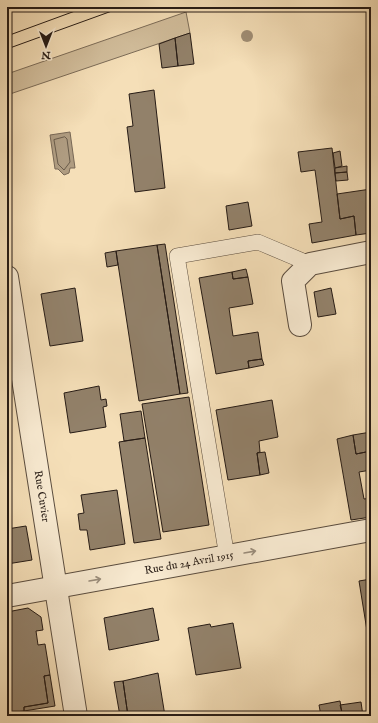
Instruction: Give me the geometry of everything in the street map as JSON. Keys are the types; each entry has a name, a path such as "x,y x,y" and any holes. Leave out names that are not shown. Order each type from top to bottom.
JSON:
{"street":[{"path":"300,325 293,281 310,264 371,252"},
{"name":"Rue Cuvier","path":"7,277 76,716"},
{"name":"Rue du 24 Avril 1915","path":"7,596 371,530"}],"lane":[{"path":"227,557 177,256 258,242 310,264"}],"shaded area":[{"path":"186,12 190,33 7,95 7,74"}],"water":[{"path":"70,132 75,168 70,168 69,173 64,175 58,169 55,169 50,135"}],"building":[{"path":"190,33 194,64 178,66 175,38"},
{"path":"175,38 178,66 162,68 159,44"},
{"path":"154,90 165,188 135,192 127,127 133,126 129,94"},
{"path":"332,148 340,219 354,216 356,235 312,243 309,224 322,222 315,170 301,172 298,152"},
{"path":"340,151 342,166 335,168 333,153"},
{"path":"347,166 347,172 335,173 335,168"},
{"path":"347,172 348,180 336,181 335,173"},
{"path":"371,189 371,233 356,235 354,216 340,219 337,194"},
{"path":"248,202 252,226 229,230 226,206"},
{"path":"165,244 188,393 180,394 157,245"},
{"path":"157,245 180,394 139,401 116,251"},
{"path":"116,251 118,265 107,267 105,253"},
{"path":"246,269 248,277 233,279 232,272"},
{"path":"232,272 233,279 248,277 253,304 229,308 233,336 258,332 262,359 248,361 249,368 216,374 199,278"},
{"path":"75,288 83,341 50,346 41,294"},
{"path":"331,288 336,314 318,317 314,292"},
{"path":"262,359 264,365 249,368 248,361"},
{"path":"99,386 101,400 106,399 107,406 103,407 106,427 70,433 64,393"},
{"path":"189,397 209,525 163,532 142,404"},
{"path":"272,400 278,437 259,441 260,452 257,453 260,475 228,480 216,410"},
{"path":"141,411 145,438 124,441 120,414"},
{"path":"371,432 371,451 356,454 353,435"},
{"path":"353,435 356,454 371,451 371,470 359,472 364,499 371,498 371,517 351,520 337,439"},
{"path":"145,438 161,539 134,543 119,442"},
{"path":"265,452 269,473 260,475 257,453"},
{"path":"117,490 125,544 90,550 87,530 80,530 78,514 84,513 81,495"},
{"path":"26,526 32,560 7,564 7,529"},
{"path":"371,579 371,636 368,637 359,581"},
{"path":"28,608 41,617 43,630 36,631 38,645 45,644 50,675 44,676 48,703 24,707 24,711 7,713 7,612"},
{"path":"153,608 159,640 109,650 104,618"},
{"path":"233,623 241,668 196,675 188,628 210,624 211,627"},
{"path":"158,673 165,716 128,716 123,681"},
{"path":"50,675 55,706 24,711 24,707 48,703 44,676"},
{"path":"123,681 128,716 120,716 114,682"},
{"path":"340,701 342,713 321,716 319,705"},
{"path":"361,702 363,716 327,716 342,713 340,705"}],"tram line":[{"path":"7,36 86,7"},
{"path":"7,49 123,7"}]}
